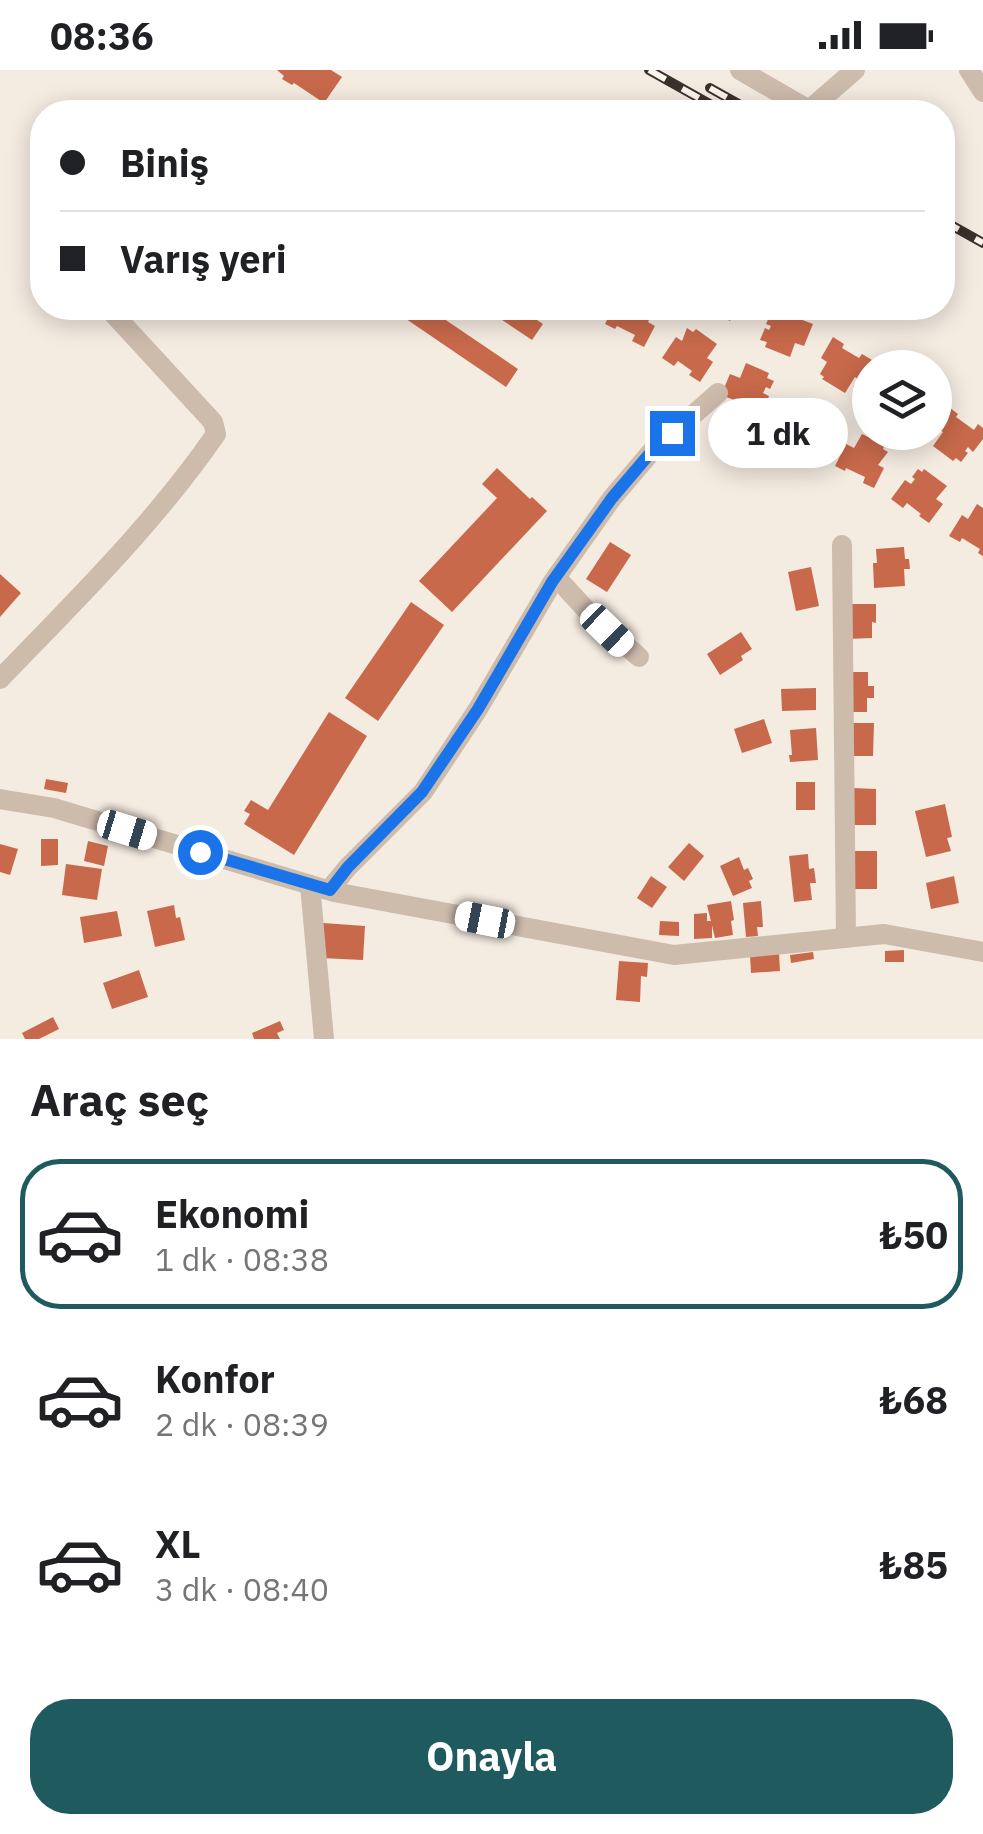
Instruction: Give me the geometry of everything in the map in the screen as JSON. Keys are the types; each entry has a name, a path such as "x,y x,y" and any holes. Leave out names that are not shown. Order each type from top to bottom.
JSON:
{"street":[{"path":"740,70 792,100"},
{"path":"820,100 854,70"},
{"path":"969,70 983,92"},
{"path":"0,679 131,542 216,434 213,422 119,320"},
{"path":"320,888 348,867 422,792 478,709 556,577 612,498 652,451 718,393"},
{"path":"842,546 846,938"},
{"path":"556,577 639,658"},
{"path":"0,799 54,808 320,888 674,955 884,934 983,952"},
{"path":"320,888 324,1039"}],"building":[{"path":"277,70 331,70 342,77 326,100 320,100 282,79 284,76"},
{"path":"408,320 446,320 518,369 506,387"},
{"path":"502,320 537,320 543,324 532,340"},
{"path":"607,320 649,320 655,326 644,347 632,341 635,335 605,324"},
{"path":"768,320 802,320 813,324 804,346 795,343 790,357 765,347 767,342 760,340 765,328 769,330 771,326 766,324"},
{"path":"687,328 693,332 696,329 717,344 707,358 713,362 700,382 678,361 674,366 662,358 676,337 682,341"},
{"path":"833,337 852,354 852,382 845,393 822,379 820,374 827,362 821,358"},
{"path":"746,363 769,373 767,378 774,381 763,393 769,396 760,418 747,412 750,406 721,395 730,374 740,378"},
{"path":"804,400 831,414 821,429 828,433 815,453 804,446 807,442 791,432 788,437 776,430 790,408 796,412"},
{"path":"952,410 974,430 978,424 983,428 983,439 973,452 968,447 961,462 956,458 953,461 938,450 952,450"},
{"path":"846,444 852,450 888,452 878,465 884,468 874,488 863,483 865,477 835,466"},
{"path":"497,468 547,511 452,612 419,581 497,498 482,484"},
{"path":"918,469 924,469 947,486 936,499 943,504 929,523 907,503 903,508 891,499 905,480 911,484"},
{"path":"977,504 983,508 983,556 978,553 980,549 962,538 960,542 949,536 962,515 968,519"},
{"path":"610,542 631,555 607,592 586,579"},
{"path":"904,547 910,569 904,569 905,586 874,588 876,549"},
{"path":"811,567 819,606 796,611 788,572"},
{"path":"0,574 21,593 0,617"},
{"path":"411,602 444,625 378,721 345,698"},
{"path":"846,604 876,604 872,638 847,639"},
{"path":"741,632 752,649 720,675 707,654"},
{"path":"845,672 868,672 868,686 874,686 874,698 867,698 867,712 845,712"},
{"path":"816,688 816,710 782,711 781,689"},
{"path":"329,712 367,736 294,855 244,824 250,814 244,811 251,800 268,810"},
{"path":"764,719 772,743 742,753 734,729"},
{"path":"853,723 874,723 873,756 853,756"},
{"path":"816,728 818,760 790,762 790,730"},
{"path":"46,779 68,783 66,793 44,789"},
{"path":"796,782 815,782 815,810 796,810"},
{"path":"852,788 876,789 876,825 852,825"},
{"path":"945,804 951,851 926,857 915,811"},
{"path":"41,839 58,839 58,865 41,866"},
{"path":"88,841 108,846 104,866 84,861"},
{"path":"689,843 704,856 684,881 668,867"},
{"path":"0,844 18,849 10,875 0,872"},
{"path":"854,851 877,851 877,889 854,889"},
{"path":"808,854 809,869 814,868 816,883 810,883 812,900 794,902 789,856"},
{"path":"739,857 753,879 749,881 752,888 733,896 720,866"},
{"path":"66,864 102,869 97,900 62,895"},
{"path":"651,876 667,887 652,908 637,898"},
{"path":"954,876 959,903 931,909 926,883"},
{"path":"731,901 733,935 715,938 707,905"},
{"path":"761,901 763,927 757,927 758,936 746,937 743,903"},
{"path":"174,905 185,940 155,947 147,911"},
{"path":"117,911 122,936 84,943 80,917"},
{"path":"707,913 707,921 712,921 712,938 694,939 694,914"},
{"path":"660,921 679,922 679,936 659,935"},
{"path":"323,923 365,926 363,960 321,958"},
{"path":"904,950 904,962 885,962 885,951"},
{"path":"813,952 814,959 791,963 790,955"},
{"path":"779,953 780,971 751,973 750,955"},
{"path":"619,961 648,963 647,977 641,976 640,1002 616,1000"},
{"path":"139,970 148,997 112,1009 103,983"},
{"path":"53,1017 59,1029 39,1039 25,1039 22,1033"},
{"path":"280,1021 284,1030 277,1033 280,1039 254,1039 252,1033"}],"railway":[{"path":"649,70 703,100"},
{"path":"710,88 732,100"},
{"path":"955,227 983,243"}],"route":[{"path":"200,852 330,890 422,792 478,709 552,582 612,498 672,433"}]}
